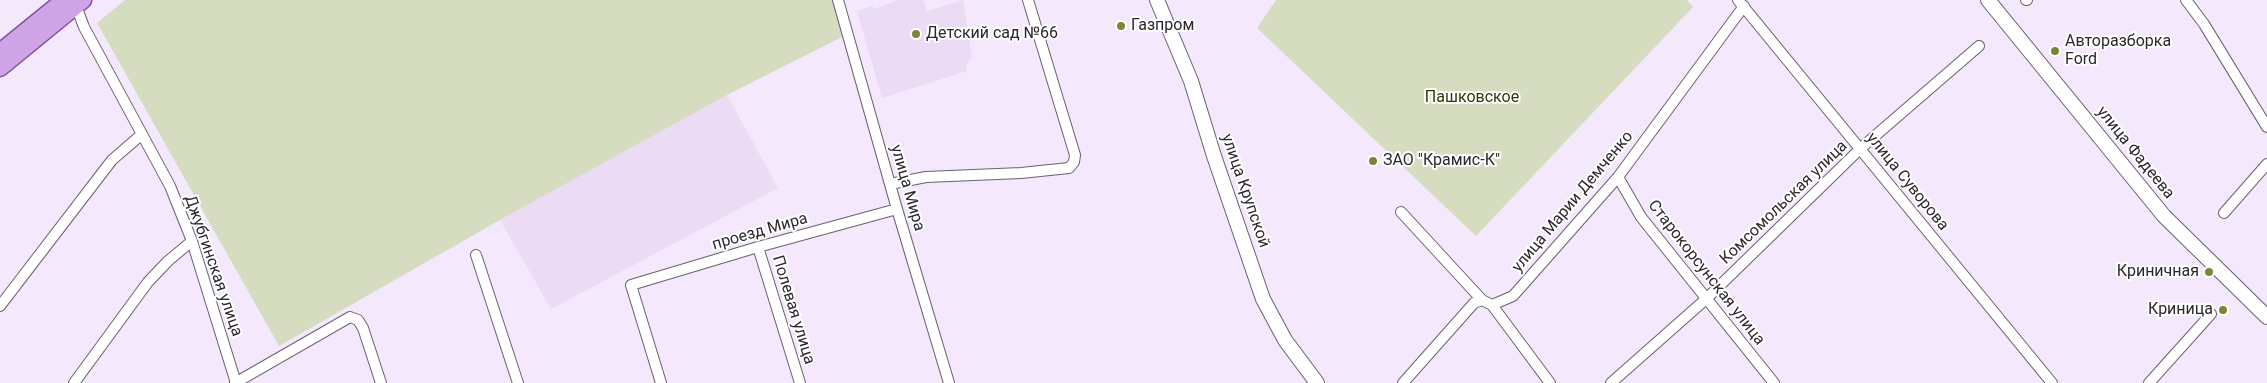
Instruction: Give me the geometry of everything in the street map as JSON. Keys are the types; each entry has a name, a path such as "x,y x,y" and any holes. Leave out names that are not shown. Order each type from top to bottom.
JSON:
{"main road":[{"name":"улица Крупской","path":"1157,0 1192,81 1214,156 1263,299 1285,340 1318,383"},
{"name":"улица Фадеева","path":"1988,0 2164,216 2267,317"},
{"path":"0,52 74,2"},
{"path":"0,68 74,2"}],"street":[{"name":"улица Мира","path":"838,0 897,209 949,383"},
{"path":"890,184 926,177 1020,173 1069,168 1074,162 1075,154 1028,0"},
{"path":"2186,0 2204,24 2267,127"},
{"name":"Джубгинская улица","path":"74,2 84,27 170,186 192,240 235,383"},
{"name":"улица Суворова","path":"1741,3 2052,383"},
{"name":"улица Марии Демченко","path":"1492,305 1514,296 1618,177 1741,3"},
{"name":"Комсомольская улица","path":"1611,383 1706,299 1861,148 1979,46"},
{"path":"0,306 112,160 141,135"},
{"path":"2224,213 2267,164"},
{"name":"Старокорсунская улица","path":"1618,177 1641,218 1774,383"},
{"name":"проезд Мира","path":"661,383 631,285 758,247 897,209"},
{"path":"1401,212 1482,300 1492,305 1550,383"},
{"path":"74,383 148,282 192,240"},
{"name":"Полевая улица","path":"758,247 800,383"},
{"path":"476,255 518,383"},
{"path":"1403,383 1474,303 1482,300"},
{"path":"2149,383 2211,314"},
{"path":"235,383 350,317 358,320 363,328 381,383"}],"shaded area":[{"name":"Детский сад №66","path":"898,0 923,0 927,11 963,0 972,58 966,64 967,71 882,98 857,11 872,6 874,9"},
{"path":"727,95 778,188 551,309 500,220"}],"green space":[{"path":"125,0 832,0 842,37 727,95 500,220 279,346 97,23"},
{"name":"Пашковское","path":"1276,0 1687,0 1693,7 1476,236 1257,28"}],"place":[{"name":"Газпром","path":"1121,26"},
{"name":"Детский сад №66","path":"916,34"},
{"name":"Авторазборка Ford","path":"2055,51"},
{"name":"ЗАО \"Крамис-К\"","path":"1373,161"},
{"name":"Криничная","path":"2209,272"},
{"name":"Криница","path":"2223,310"}]}
